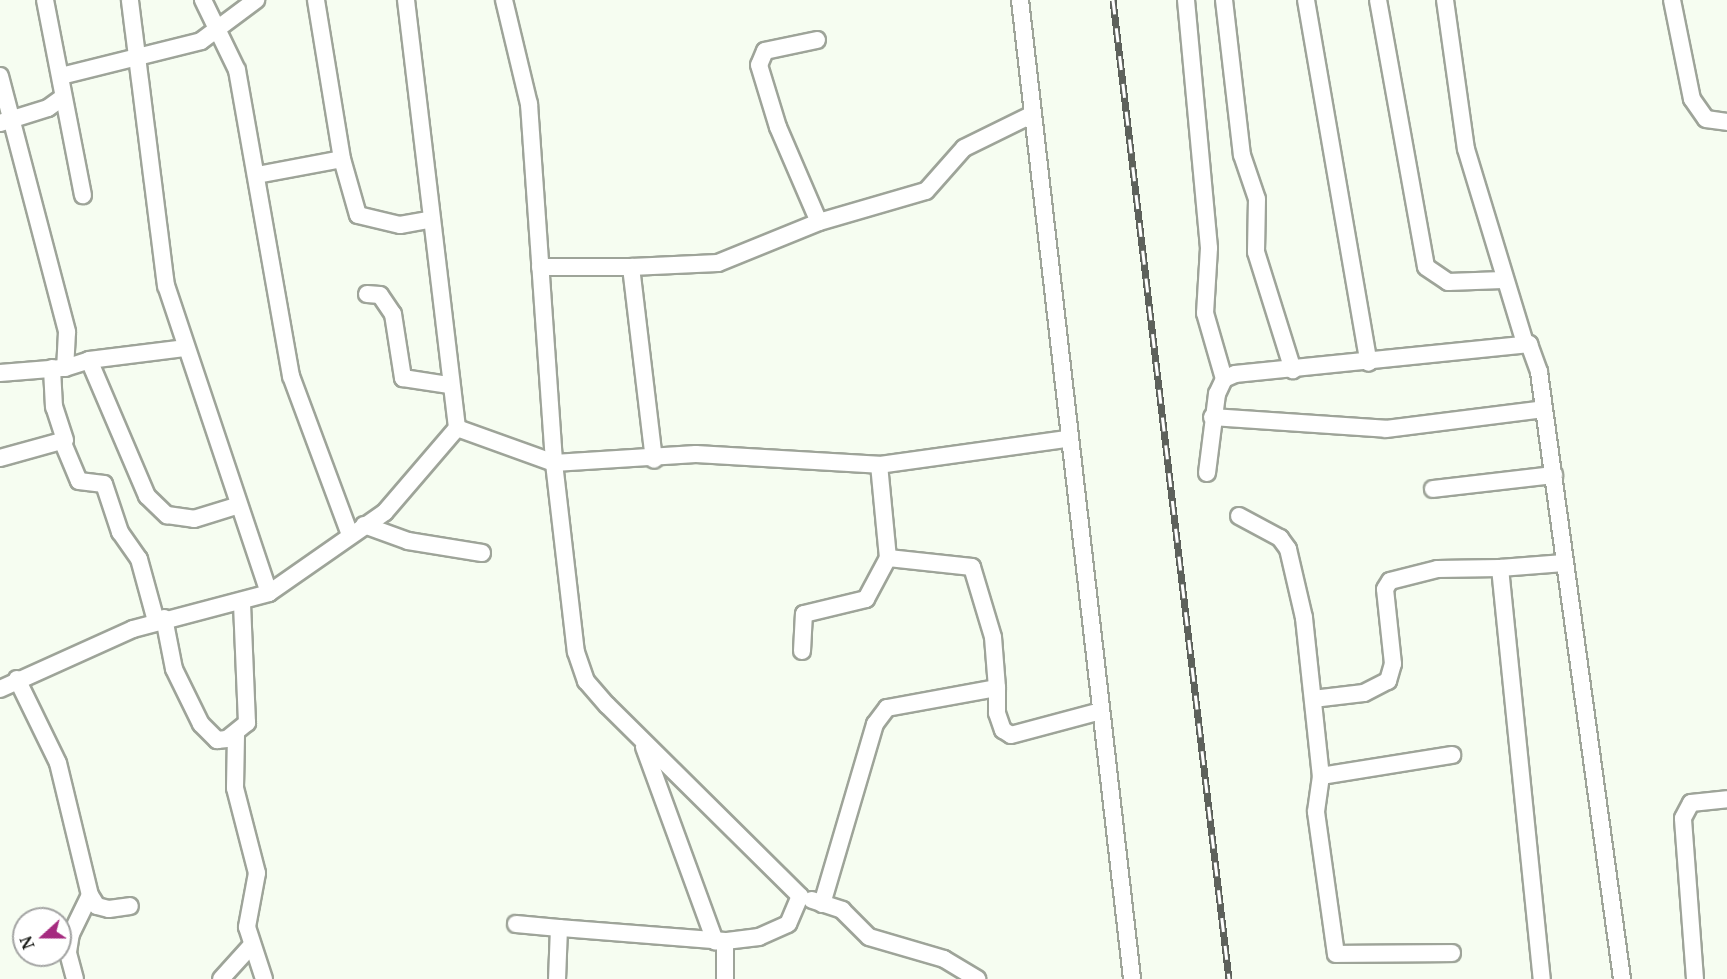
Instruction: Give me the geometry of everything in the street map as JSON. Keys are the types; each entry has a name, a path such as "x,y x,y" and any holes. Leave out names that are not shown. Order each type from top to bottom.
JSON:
{"street":[{"path":"45,0 61,76 62,98 83,195"},
{"path":"130,0 140,58 166,286 268,593"},
{"path":"203,0 220,30 237,70 291,376 350,536"},
{"path":"61,76 140,58 220,30 255,0"},
{"path":"316,0 342,159 358,215 400,225 429,220"},
{"path":"0,688 160,619 242,602 268,593 350,536 402,496 457,428 449,385 429,220 406,0"},
{"path":"504,0 529,104 554,463 576,652 586,681 641,740 800,896 842,910 869,937 944,959 977,979"},
{"path":"1020,0 1029,116 1132,979"},
{"path":"1186,0 1209,248 1205,313 1224,379 1212,417 1207,473"},
{"path":"1224,0 1242,155 1257,199 1256,252 1293,370"},
{"path":"1306,0 1369,363"},
{"path":"1378,0 1426,267 1448,282 1503,280"},
{"path":"1445,0 1466,149 1503,280 1524,340 1536,359 1554,475 1564,563 1622,979"},
{"path":"1672,0 1692,99 1706,119 1727,122"},
{"path":"817,40 765,51 759,65 778,127 819,222"},
{"path":"0,76 6,122 67,332 58,368 63,443 79,481 104,484 117,526 139,559 160,619 174,669 201,724 217,740 236,735 247,723 249,704 240,641 242,602"},
{"path":"6,122 62,98"},
{"path":"540,267 631,267 718,263 819,222 926,191 964,148 1029,116"},
{"path":"257,175 342,159"},
{"path":"631,267 654,460"},
{"path":"367,294 380,295 393,314 403,378 449,385"},
{"path":"1224,379 1369,363 1524,340"},
{"path":"0,373 58,368 88,360 186,348"},
{"path":"88,360 147,496 167,515 181,519 239,505"},
{"path":"1212,417 1386,429 1544,410"},
{"path":"457,428 554,463 654,460 696,454 879,465 1066,439"},
{"path":"0,458 63,443"},
{"path":"802,651 804,614 866,599 888,558 879,465"},
{"path":"1433,489 1554,475"},
{"path":"1239,516 1280,538 1288,549 1313,699 1321,776 1316,812 1336,954 1452,953"},
{"path":"364,525 408,541 482,553"},
{"path":"888,558 972,567 993,637 997,713 1003,730 1011,735 1101,711"},
{"path":"1313,699 1364,693 1388,681 1394,664 1385,588 1390,581 1437,569 1500,568 1564,563"},
{"path":"1500,568 1542,979"},
{"path":"17,679 58,764 90,894 97,906 109,909 130,906"},
{"path":"822,904 875,724 887,708 997,688"},
{"path":"236,735 235,788 257,873 247,927 250,947 264,979"},
{"path":"641,740 720,941 726,979"},
{"path":"1321,776 1452,755"},
{"path":"1695,979 1683,818 1691,803 1727,800"},
{"path":"75,979 68,951 71,934 90,894"},
{"path":"516,924 720,941 777,933 788,924 800,896"},
{"path":"557,979 559,928"},
{"path":"221,979 250,947"}],"railway":[{"path":"1113,0 1229,979"}]}
